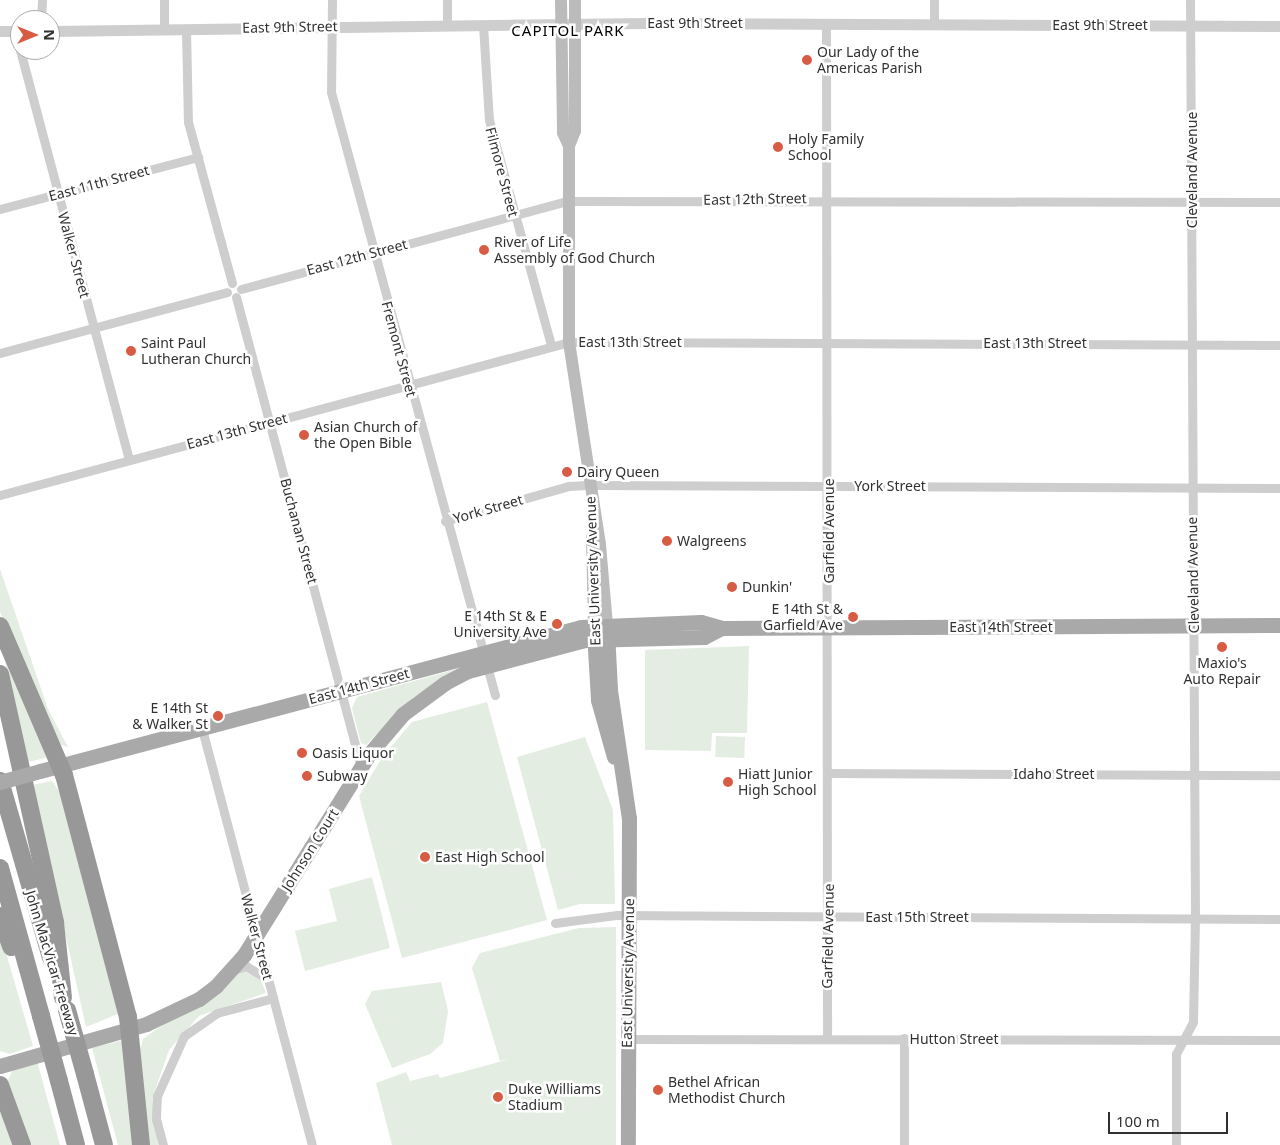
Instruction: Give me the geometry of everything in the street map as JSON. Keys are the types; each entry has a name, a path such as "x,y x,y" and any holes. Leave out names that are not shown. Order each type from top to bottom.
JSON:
{"highway":[{"path":"0,626 61,765 130,1029 141,1145"},
{"path":"0,674 53,913 65,1004"},
{"name":"John MacVicar Freeway","path":"0,781 104,1145"},
{"name":"John MacVicar Freeway","path":"0,868 76,1145"},
{"path":"0,916 41,1016"},
{"path":"0,1085 22,1145"}],"main road":[{"name":"East University Avenue","path":"561,0 563,133 569,146"},
{"name":"East University Avenue","path":"575,0 575,131 569,146 568,201 569,342 591,485 601,633 598,700 627,802 629,915 628,1145"},
{"name":"East 14th Street","path":"0,781 202,729 342,690 601,633 700,622 722,628 1280,625"},
{"name":"Johnson Court","path":"130,1029 199,999 231,971 256,936 361,766 423,696 485,660"},
{"path":"0,1066 130,1029"}],"street":[{"path":"164,0 164,29"},
{"name":"Fremont Street","path":"332,0 331,92 408,383 494,695"},
{"path":"446,0 446,25"},
{"path":"934,0 934,24"},
{"name":"Cleveland Avenue","path":"1176,1145 1176,1054 1193,1022 1195,918 1190,0"},
{"name":"East 9th Street","path":"60,31 562,24 1280,26"},
{"name":"Garfield Avenue","path":"826,24 829,485 829,917 827,1038"},
{"name":"Filmore Street","path":"483,25 489,120 551,345"},
{"path":"186,29 187,110 232,283 227,292"},
{"name":"Walker Street","path":"23,60 128,460"},
{"name":"East 11th Street","path":"0,209 198,157"},
{"name":"East 12th Street","path":"241,288 568,201 827,199 1280,202"},
{"path":"0,353 227,292 236,297 241,288 232,283"},
{"name":"Buchanan Street","path":"236,297 361,766"},
{"name":"East 13th Street","path":"0,495 408,383 551,345 569,342 1280,345"},
{"name":"York Street","path":"446,521 568,486 591,485 1280,488"},
{"name":"Walker Street","path":"202,729 312,1145"},
{"name":"Idaho Street","path":"829,773 1280,775"},
{"name":"East 15th Street","path":"555,923 629,915 1280,919"},
{"path":"231,971 246,966 268,980"},
{"path":"163,1145 156,1119 157,1096 184,1036 217,1014 273,998"},
{"path":"904,1038 904,1145"},
{"name":"Hutton Street","path":"628,1039 1280,1040"}],"shaded area":[{"path":"0,569 48,709 68,747 59,744 0,612"},
{"path":"0,639 48,757 28,762"},
{"path":"749,646 747,733 712,733 711,751 645,750 645,650"},
{"path":"457,669 414,697 366,745 361,743 352,708 357,697"},
{"path":"487,702 547,920 402,958 359,796 383,756 412,722"},
{"path":"716,736 745,737 744,758 715,757"},
{"name":"East High School","path":"585,737 613,810 615,904 580,904 558,910 517,757"},
{"path":"52,781 64,798 118,1014 86,1027 32,785"},
{"path":"372,877 390,948 305,971 295,931 337,921 329,889"},
{"path":"616,927 616,1145 392,1145 376,1083 406,1072 410,1081 438,1074 440,1078 510,1059 500,1061 472,968 480,953 579,928"},
{"path":"0,932 33,1046 10,1054 0,1051"},
{"path":"247,970 259,975 266,993 199,1016 169,1050 152,1099 158,1145 148,1145 139,1053 143,1039 234,974"},
{"path":"441,982 448,1011 443,1043 430,1054 392,1068 365,1004 372,991"},
{"path":"124,1040 135,1145 118,1145 92,1048"},
{"path":"37,1061 60,1145 27,1145 6,1085 12,1071"},
{"path":"0,1102 17,1145 0,1145"}],"place":[{"name":"Our Lady of the Americas Parish","path":"807,60"},
{"name":"Holy Family School","path":"778,147"},
{"name":"River of Life Assembly of God Church","path":"484,250"},
{"name":"Saint Paul Lutheran Church","path":"131,351"},
{"name":"Asian Church of the Open Bible","path":"304,435"},
{"name":"Dairy Queen","path":"567,472"},
{"name":"Walgreens","path":"667,541"},
{"name":"Dunkin'","path":"732,587"},
{"name":"E 14th St & Garfield Ave","path":"853,617"},
{"name":"E 14th St & E University Ave","path":"557,624"},
{"name":"Maxio's Auto Repair","path":"1222,647"},
{"name":"E 14th St & Walker St","path":"218,716"},
{"name":"Oasis Liquor","path":"302,753"},
{"name":"Subway","path":"307,776"},
{"name":"Hiatt Junior High School","path":"728,782"},
{"name":"East High School","path":"425,857"},
{"name":"Bethel African Methodist Church","path":"658,1090"},
{"name":"Duke Williams Stadium","path":"498,1097"}],"district":[{"name":"CAPITOL PARK","path":"568,31"}]}
